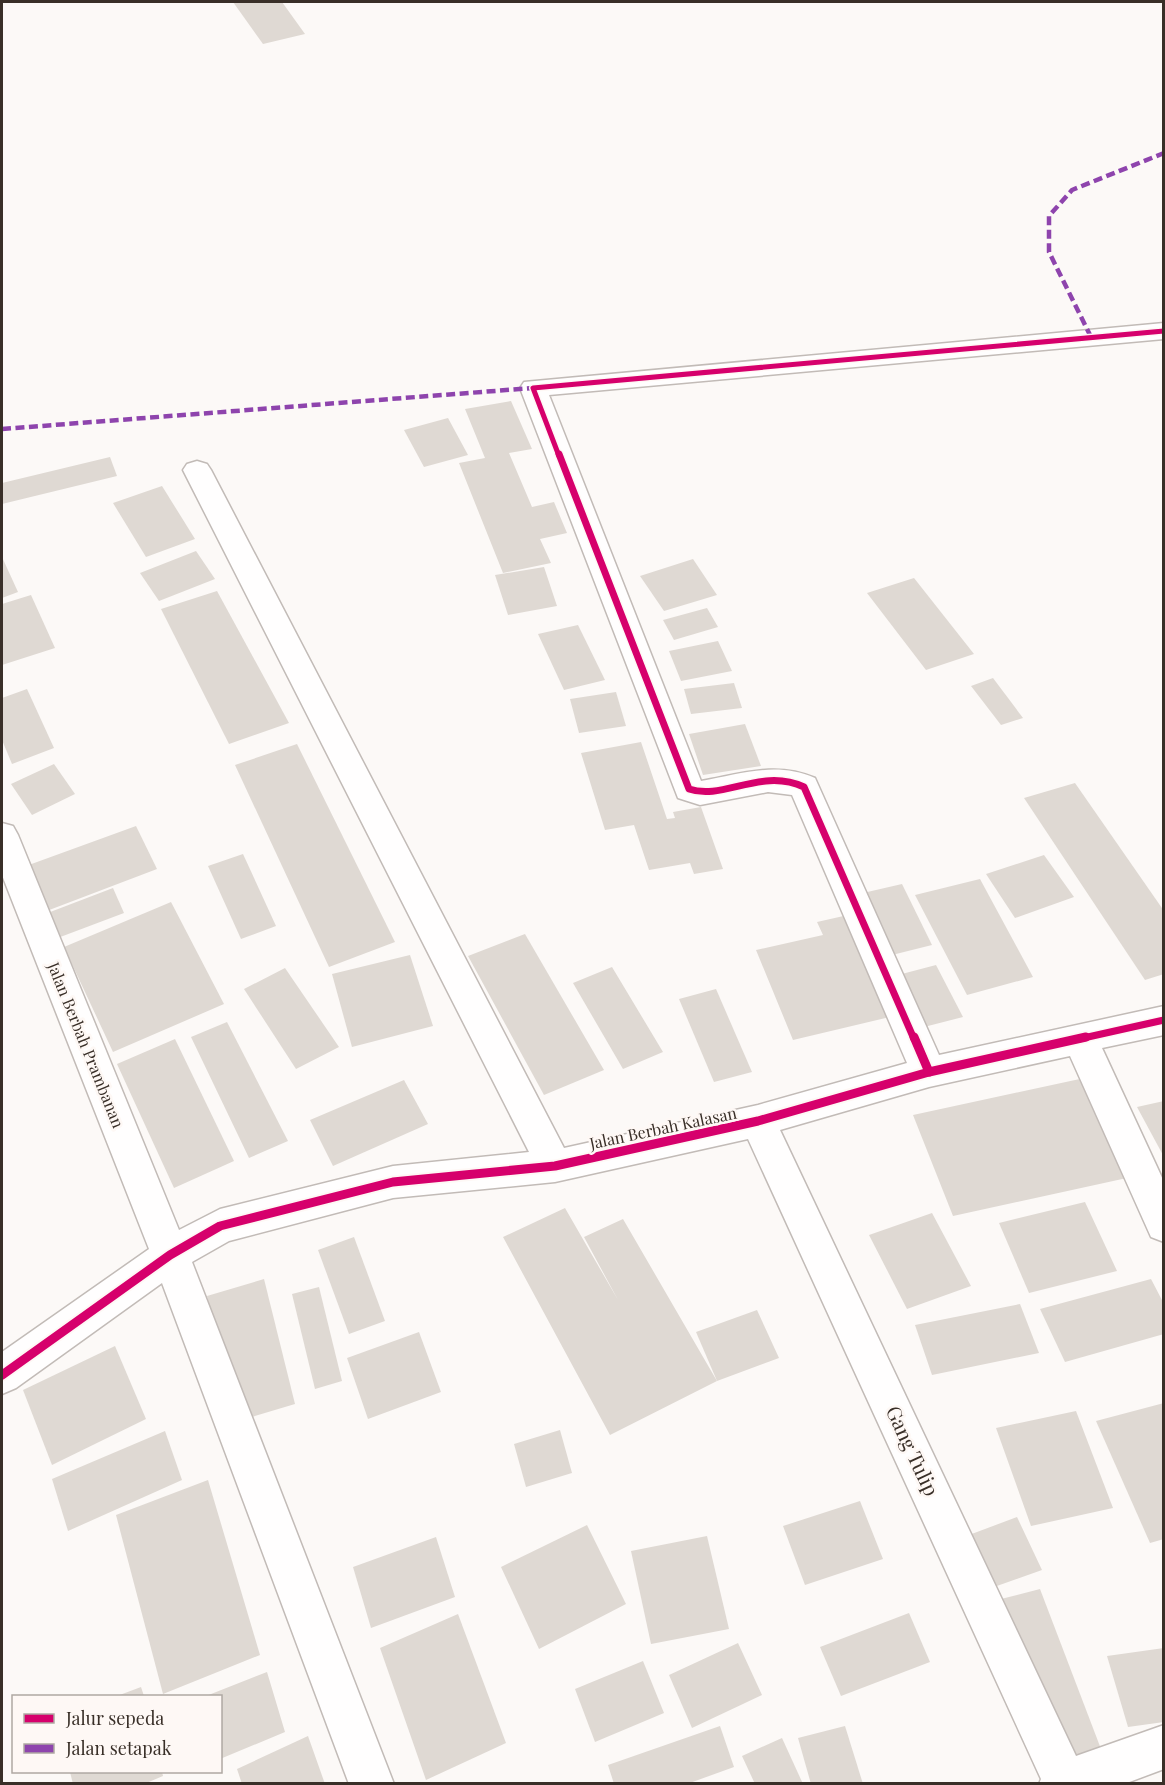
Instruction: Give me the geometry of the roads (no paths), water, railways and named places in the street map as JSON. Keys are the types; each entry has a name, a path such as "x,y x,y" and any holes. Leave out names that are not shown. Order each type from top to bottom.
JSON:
{"street":[{"path":"929,1072 804,787 794,781 780,779 700,794 689,789 533,388 1164,331"},
{"path":"196,470 555,1166"},
{"name":"Jalan Berbah Prambanan","path":"2,835 170,1255 372,1784"},
{"name":"Jalan Berbah Kalasan","path":"2,1375 170,1255 220,1226 393,1182 555,1166 758,1121 929,1072 1164,1020"},
{"path":"1079,1039 1099,1077 1164,1225"},
{"name":"Gang Tulip","path":"758,1121 1064,1783"},
{"path":"1064,1783 1164,1747"}]}
